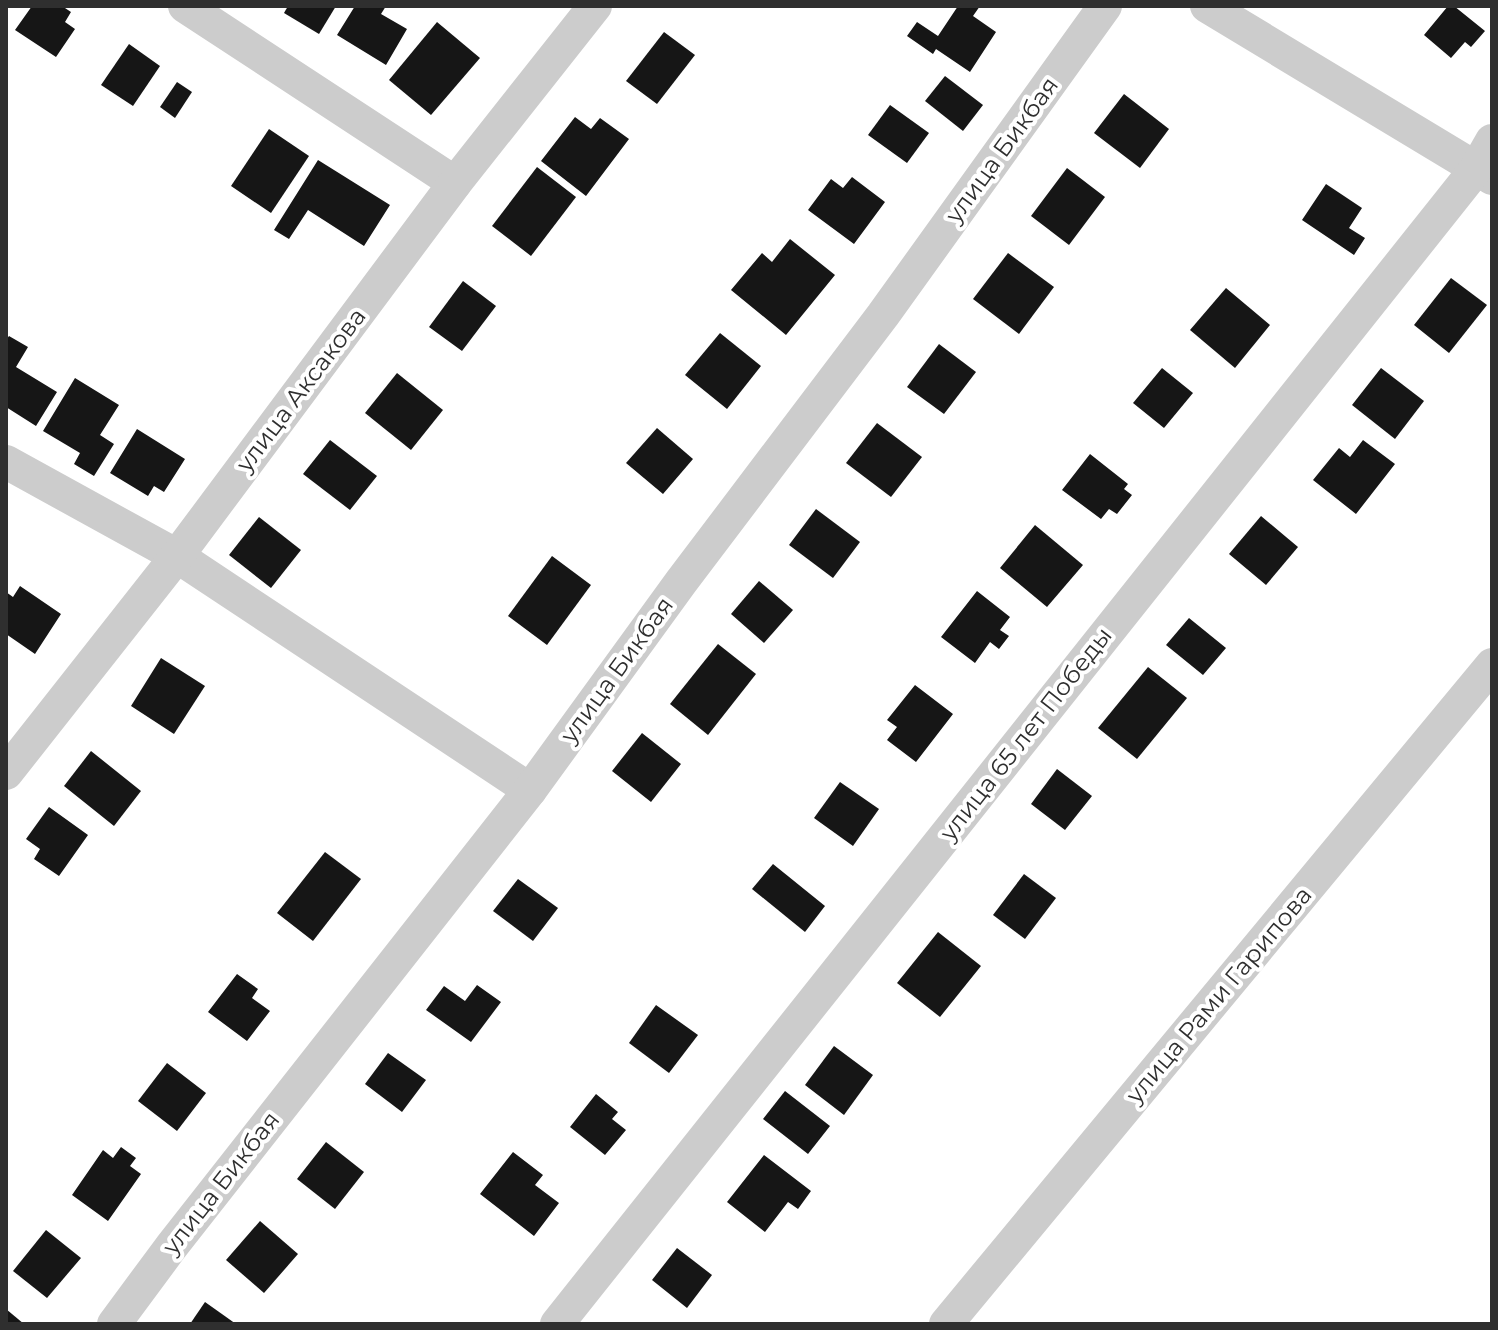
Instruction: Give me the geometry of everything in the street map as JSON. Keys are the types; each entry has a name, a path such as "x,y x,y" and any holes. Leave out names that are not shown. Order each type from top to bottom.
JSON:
{"street":[{"path":"185,6 455,183"},
{"name":"улица Аксакова","path":"6,773 177,556 455,183 595,6"},
{"name":"улица Бикбая","path":"114,1324 530,790 681,582 883,315 1105,6"},
{"path":"1207,6 1487,163"},
{"name":"улица 65 лет Победы","path":"557,1324 1487,163"},
{"path":"6,462 177,556 530,790"},
{"name":"улица Рами Гарипова","path":"946,1324 1492,665"}],"building":[{"path":"32,6 62,6 71,12 65,22 75,29 56,57 15,30"},
{"path":"288,6 336,6 319,34 284,13"},
{"path":"355,6 386,6 381,14 407,29 386,65 337,35"},
{"path":"958,6 980,6 973,16 996,32 970,72 936,49 933,54 907,36 917,22 938,36"},
{"path":"1448,6 1454,6 1485,31 1471,47 1465,42 1451,58 1424,35"},
{"path":"437,22 480,58 431,115 389,80"},
{"path":"664,32 695,55 657,104 626,81"},
{"path":"129,44 160,66 133,106 101,85"},
{"path":"945,76 983,105 963,131 925,101"},
{"path":"177,82 192,92 175,118 160,107"},
{"path":"1124,94 1169,129 1140,168 1094,133"},
{"path":"890,105 929,133 907,163 868,135"},
{"path":"575,117 591,129 600,118 629,139 586,196 541,161"},
{"path":"269,129 309,156 271,213 231,186"},
{"path":"318,160 390,205 364,246 308,210 289,239 274,230"},
{"path":"537,167 576,197 531,256 492,226"},
{"path":"1067,168 1105,197 1069,245 1031,216"},
{"path":"852,177 885,202 854,244 808,210 831,179 843,188"},
{"path":"1326,184 1362,208 1349,228 1365,238 1354,255 1302,220"},
{"path":"790,239 835,275 786,335 731,290 762,253 772,262"},
{"path":"1008,253 1054,287 1019,334 973,299"},
{"path":"1451,278 1487,305 1449,353 1414,325"},
{"path":"463,281 496,306 462,351 429,327"},
{"path":"1226,288 1270,325 1235,368 1190,330"},
{"path":"720,333 761,366 727,409 685,375"},
{"path":"9,336 28,347 16,367 57,392 36,426 6,407 6,340"},
{"path":"939,344 976,372 944,414 907,387"},
{"path":"1162,368 1193,393 1164,428 1133,403"},
{"path":"1381,368 1424,401 1395,439 1352,405"},
{"path":"397,373 443,410 411,450 365,413"},
{"path":"75,378 119,405 100,435 114,444 94,476 74,464 80,453 43,431"},
{"path":"877,423 922,457 891,497 846,463"},
{"path":"657,428 693,459 663,494 626,463"},
{"path":"137,429 185,459 164,492 154,486 148,496 110,473"},
{"path":"330,440 377,476 350,510 303,474"},
{"path":"1363,440 1395,464 1356,514 1313,480 1339,448 1350,457"},
{"path":"1090,454 1128,484 1124,489 1132,495 1117,514 1109,509 1101,519 1062,490"},
{"path":"816,509 860,542 833,578 789,545"},
{"path":"1261,516 1298,547 1266,585 1229,554"},
{"path":"259,517 301,550 271,588 229,555"},
{"path":"1035,525 1083,565 1047,607 1000,568"},
{"path":"552,556 591,585 547,645 508,616"},
{"path":"759,581 793,610 764,643 731,614"},
{"path":"20,586 61,614 35,654 6,634 6,592 13,597"},
{"path":"977,591 1010,617 1000,630 1009,636 999,649 990,642 975,663 941,637"},
{"path":"1189,618 1226,648 1203,675 1166,645"},
{"path":"718,644 756,674 708,735 670,704"},
{"path":"161,658 205,686 174,734 131,706"},
{"path":"1148,667 1187,698 1137,759 1098,728"},
{"path":"915,685 953,714 916,762 887,740 897,727 887,720"},
{"path":"642,733 681,764 651,802 612,771"},
{"path":"91,751 141,791 114,826 64,786"},
{"path":"1057,769 1092,796 1065,830 1031,804"},
{"path":"840,782 879,809 853,846 814,818"},
{"path":"49,807 88,835 59,876 34,859 40,849 26,839"},
{"path":"325,852 361,879 313,941 277,913"},
{"path":"773,864 825,906 805,932 752,889"},
{"path":"1024,874 1056,898 1025,939 993,915"},
{"path":"518,879 558,908 533,941 493,911"},
{"path":"938,932 981,966 940,1017 897,983"},
{"path":"237,974 258,989 252,998 270,1011 247,1041 208,1012"},
{"path":"477,985 501,1002 471,1042 426,1010 444,986 465,1001"},
{"path":"656,1005 698,1035 669,1073 629,1043"},
{"path":"834,1046 873,1075 844,1115 805,1085"},
{"path":"388,1053 426,1080 402,1112 365,1084"},
{"path":"167,1063 206,1093 177,1131 138,1101"},
{"path":"785,1091 830,1126 808,1154 763,1119"},
{"path":"596,1094 618,1112 612,1119 626,1130 605,1155 570,1127"},
{"path":"326,1142 364,1172 335,1209 297,1179"},
{"path":"121,1147 136,1158 130,1166 141,1174 108,1221 72,1195 103,1150 113,1158"},
{"path":"513,1152 543,1175 535,1185 559,1203 534,1236 480,1194"},
{"path":"764,1155 811,1191 798,1209 788,1202 765,1232 727,1202"},
{"path":"260,1221 298,1254 264,1293 226,1260"},
{"path":"46,1230 81,1258 47,1298 13,1271"},
{"path":"677,1248 712,1275 687,1308 652,1280"},
{"path":"205,1302 236,1324 190,1324"},
{"path":"6,1309 24,1324 6,1324"}]}
